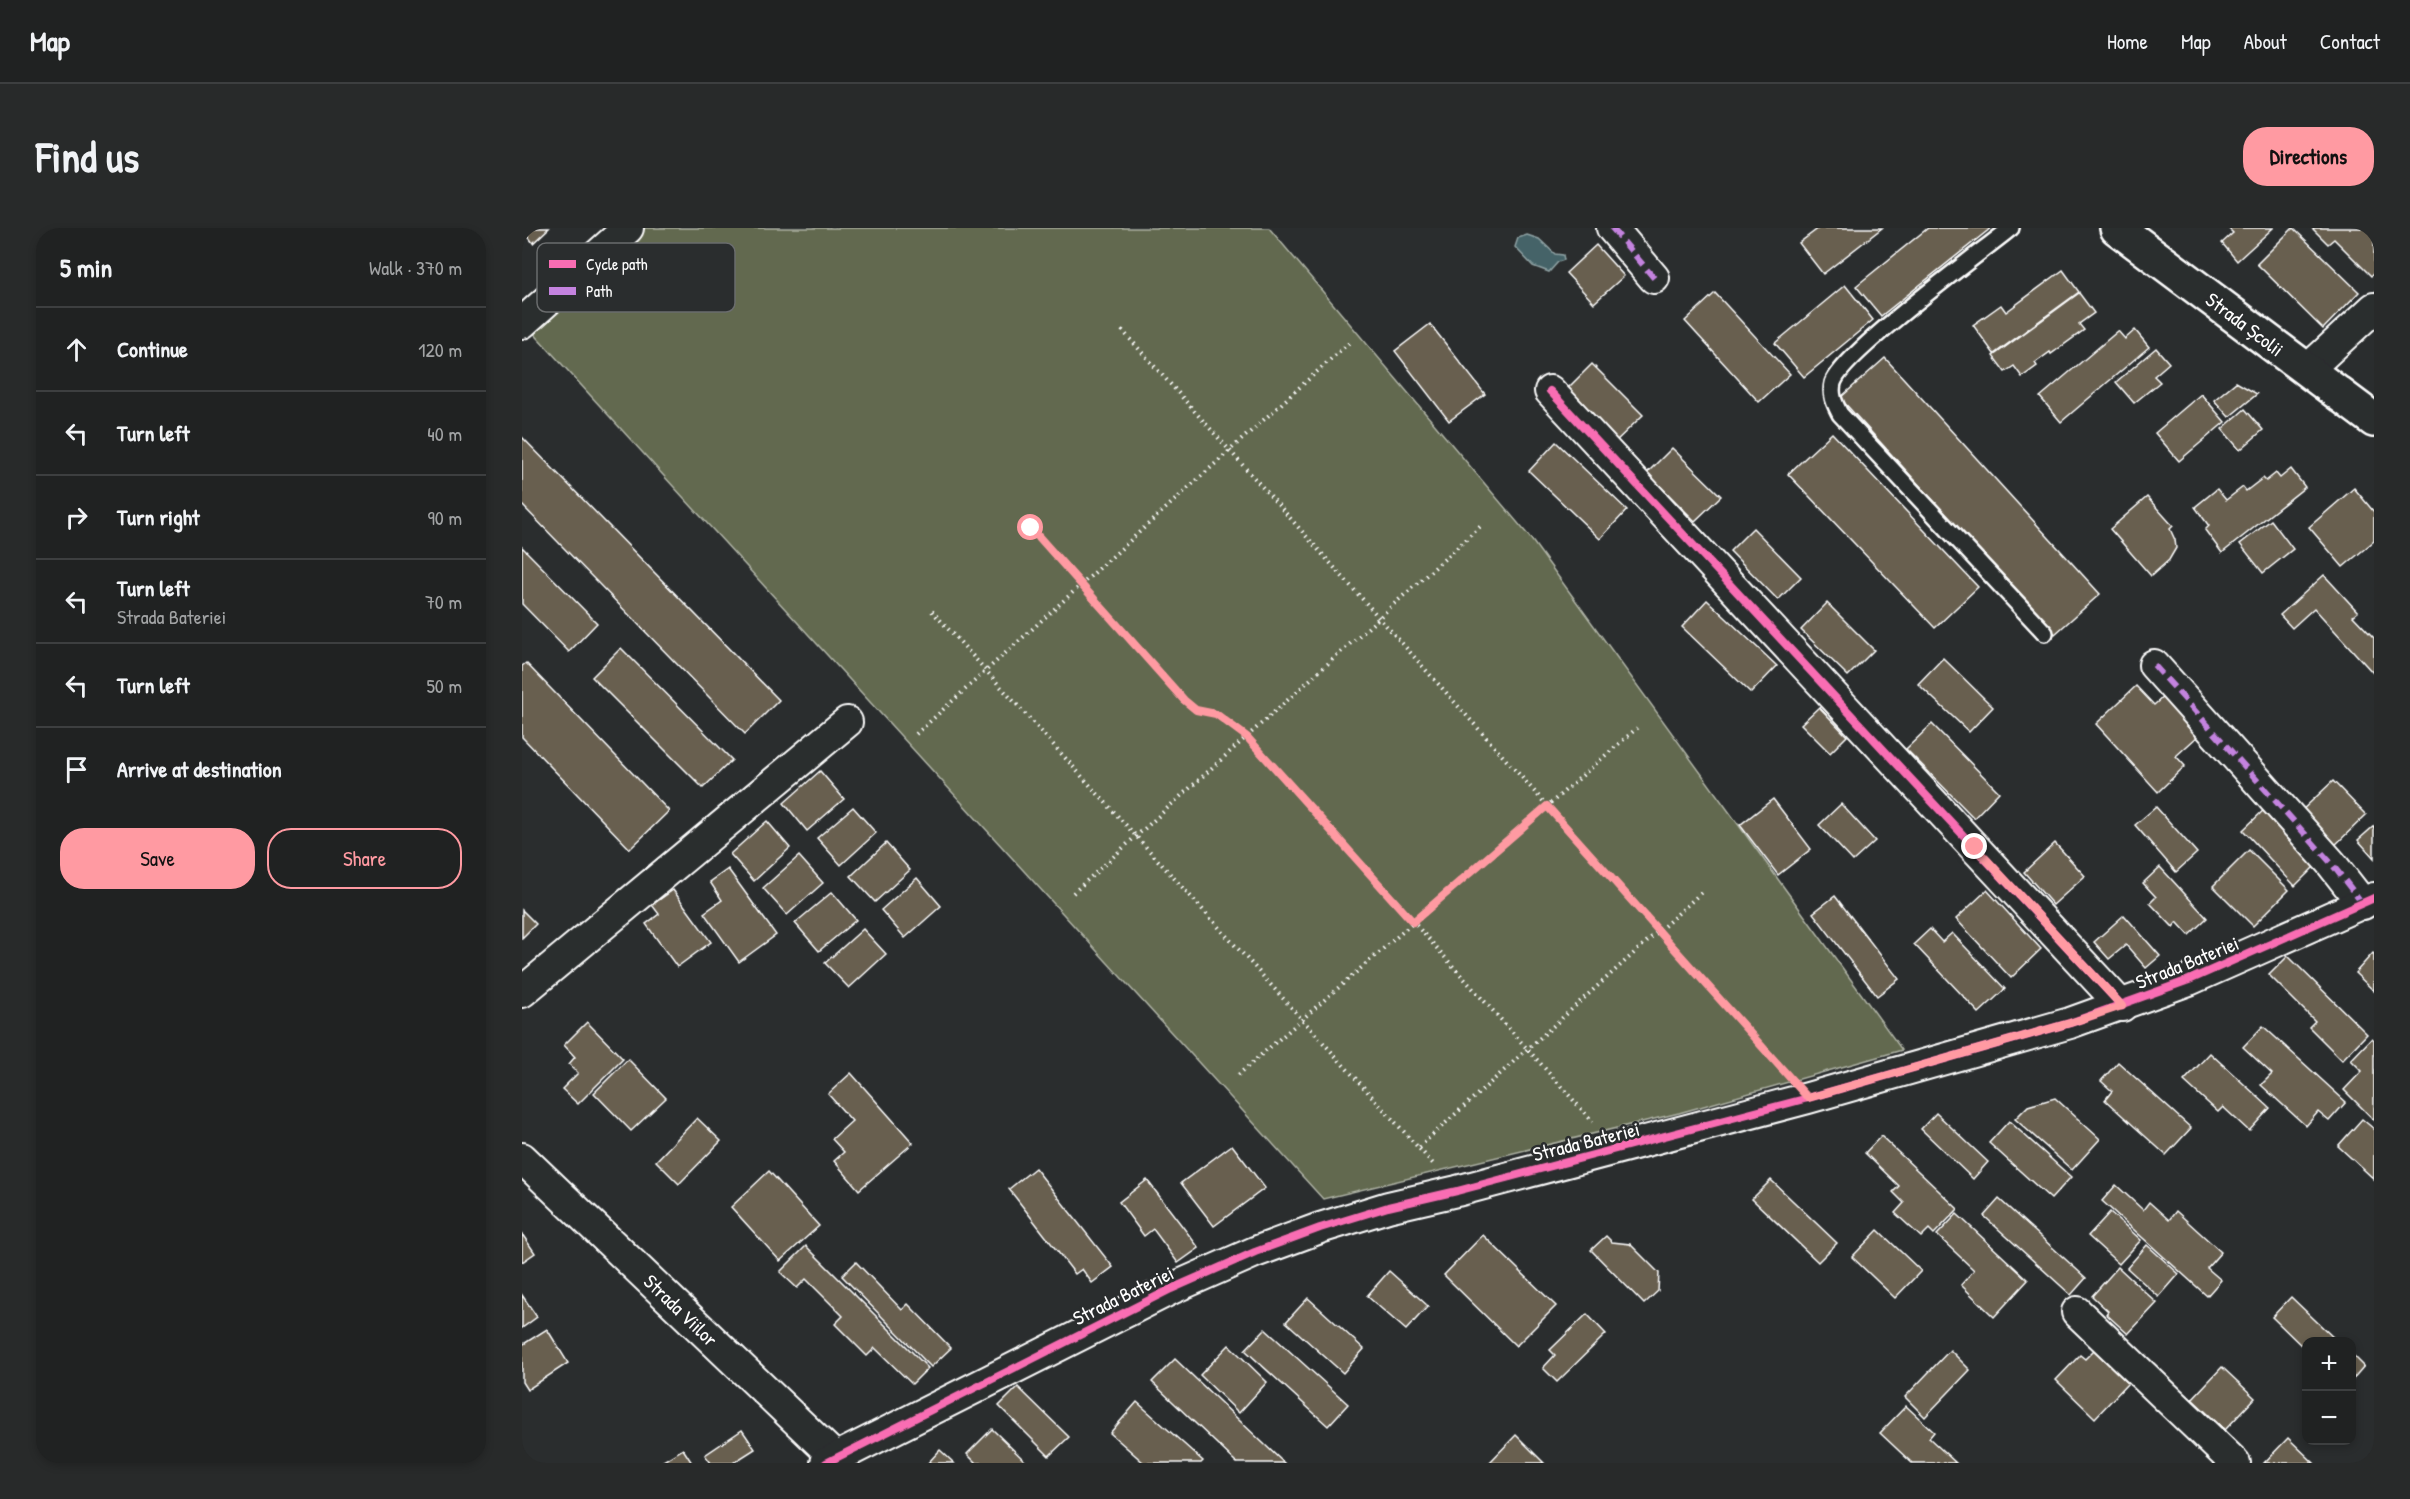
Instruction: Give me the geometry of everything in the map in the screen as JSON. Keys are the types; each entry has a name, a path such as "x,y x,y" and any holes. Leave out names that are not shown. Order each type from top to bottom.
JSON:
{"street":[{"path":"611,243 628,228"},
{"path":"1612,228 1654,278"},
{"name":"Strada Școlii","path":"2117,228 2374,420"},
{"path":"2307,370 2374,308"},
{"path":"522,323 537,310"},
{"path":"1550,391 2122,1006"},
{"path":"2154,665 2331,863 2369,901"},
{"path":"522,991 847,722"},
{"name":"Strada Bateriei","path":"834,1461 1171,1289 1254,1252 1388,1207 1457,1191 1808,1098 2070,1023 2189,980 2369,901"},
{"name":"Strada Viilor","path":"522,1158 834,1461"},
{"path":"2077,1312 2235,1463"}],"lane":[{"path":"2011,228 1866,345 1842,369 1833,382 1832,399 1840,414 2045,633"}],"path":[{"path":"1122,330 1808,1098"},
{"path":"916,734 1352,340"},
{"path":"1073,893 1481,526"},
{"path":"1031,528 1184,700 1196,710 1216,714 1247,737 1593,1122"},
{"path":"932,611 1457,1191"},
{"path":"1238,1075 1637,728"},
{"path":"1419,1147 1704,890"}],"green space":[{"path":"641,228 1269,228 1528,535 1902,1050 1679,1113 1323,1199 529,328 547,312 735,312 735,243 624,243"}],"water":[{"path":"1527,235 1539,239 1555,254 1563,255 1564,260 1558,262 1549,272 1533,266 1515,247 1518,238"}],"building":[{"path":"522,228 549,228 533,243"},
{"path":"1819,228 1882,228 1823,274 1799,243"},
{"path":"1928,228 1991,228 1881,316 1856,286"},
{"path":"2228,228 2273,228 2237,261 2222,243 2233,233"},
{"path":"2293,228 2359,292 2323,329 2257,264"},
{"path":"2312,228 2374,228 2374,273 2371,276 2334,239 2328,244"},
{"path":"1596,245 1624,276 1594,303 1566,273"},
{"path":"2063,270 2079,292 1994,354 1973,325 2001,305 2006,312"},
{"path":"1845,285 1873,320 1804,377 1775,343"},
{"path":"1715,293 1790,374 1759,402 1685,321"},
{"path":"2079,293 2094,313 2079,324 2084,330 2035,363 2037,366 2022,377 2014,366 2005,372 1993,356"},
{"path":"1430,324 1485,394 1449,421 1395,351"},
{"path":"2135,330 2149,347 2061,422 2040,397 2118,331 2125,339"},
{"path":"2156,348 2169,363 2154,376 2160,382 2134,403 2116,382"},
{"path":"1885,358 2100,594 2055,634 1840,398"},
{"path":"1592,364 1643,415 1611,446 1561,395"},
{"path":"2236,382 2257,394 2229,417 2214,400"},
{"path":"2201,394 2225,422 2179,461 2155,433"},
{"path":"2245,409 2263,430 2240,450 2222,429"},
{"path":"1832,433 1978,587 1935,628 1788,474"},
{"path":"522,437 779,700 745,734 522,505"},
{"path":"1556,442 1627,510 1600,539 1529,471"},
{"path":"1672,448 1721,496 1695,521 1647,473"},
{"path":"2291,469 2305,487 2222,553 2205,530 2209,526 2195,507 2217,489 2226,500 2243,487 2246,491 2263,478 2266,481 2276,473 2280,478"},
{"path":"2354,488 2374,512 2374,541 2343,567 2309,527"},
{"path":"2147,497 2173,526 2170,529 2176,548 2169,560 2151,576 2110,529"},
{"path":"2271,520 2293,549 2263,573 2240,544"},
{"path":"1753,528 1801,577 1778,600 1730,551"},
{"path":"522,547 597,623 569,652 522,604"},
{"path":"2324,575 2358,612 2353,616 2374,638 2374,674 2314,608 2292,628 2280,615"},
{"path":"1707,600 1777,666 1751,693 1682,627"},
{"path":"1827,603 1874,650 1848,676 1801,630"},
{"path":"621,648 732,760 703,788 592,677"},
{"path":"1943,658 1993,707 1969,732 1918,684"},
{"path":"526,663 669,811 630,849 522,737 522,666"},
{"path":"2136,686 2154,705 2163,697 2198,736 2176,756 2185,766 2158,792 2096,724"},
{"path":"1819,707 1847,736 1830,753 1801,724"},
{"path":"1932,724 1999,792 1974,818 1906,749"},
{"path":"820,771 844,799 807,831 784,803"},
{"path":"2333,781 2366,815 2331,849 2298,814"},
{"path":"1773,799 1811,849 1778,875 1740,825"},
{"path":"1841,804 1875,841 1853,861 1819,825"},
{"path":"2268,806 2320,861 2295,886 2243,830"},
{"path":"853,807 876,833 841,865 817,838"},
{"path":"2156,807 2197,853 2176,872 2135,825"},
{"path":"767,821 790,848 754,881 730,854"},
{"path":"2374,826 2374,858 2358,840"},
{"path":"886,843 910,870 875,902 851,876"},
{"path":"2055,843 2085,876 2053,905 2024,872"},
{"path":"2249,850 2289,890 2253,926 2213,886"},
{"path":"799,856 823,883 787,915 763,888"},
{"path":"2160,867 2207,918 2189,935 2177,922 2173,927 2150,903 2156,897 2143,883"},
{"path":"728,869 776,935 739,962 704,913 722,900 710,882"},
{"path":"917,878 941,906 905,938 881,910"},
{"path":"673,890 711,942 677,967 646,924 659,914 652,905"},
{"path":"1987,890 2041,949 2011,978 1956,919"},
{"path":"832,892 856,920 819,951 795,923"},
{"path":"1835,896 1899,979 1877,996 1813,913"},
{"path":"522,910 536,924 522,938"},
{"path":"2124,915 2160,956 2146,968 2126,945 2109,959 2094,942"},
{"path":"863,929 886,954 849,988 825,963"},
{"path":"1930,929 1942,942 1952,933 2005,989 1979,1013 1914,944"},
{"path":"2374,954 2374,991 2355,973"},
{"path":"2288,956 2367,1034 2342,1060 2309,1027 2315,1021 2269,975"},
{"path":"587,1022 623,1059 578,1104 562,1089 578,1073 569,1064 575,1057 564,1045"},
{"path":"2263,1026 2346,1102 2329,1121 2318,1112 2306,1126 2261,1085 2272,1074 2243,1047"},
{"path":"2372,1038 2374,1040 2374,1120 2344,1090 2362,1071 2351,1060"},
{"path":"2210,1053 2270,1108 2249,1131 2223,1107 2218,1112 2184,1081"},
{"path":"628,1059 666,1098 631,1131 594,1093"},
{"path":"2118,1062 2191,1128 2166,1155 2105,1100 2112,1091 2101,1081"},
{"path":"851,1073 913,1143 859,1190 834,1161 844,1152 832,1139 852,1121 828,1094"},
{"path":"2055,1098 2100,1139 2072,1170 2015,1119 2028,1106"},
{"path":"1936,1113 1988,1162 1973,1179 1921,1129"},
{"path":"697,1118 721,1141 679,1184 656,1161"},
{"path":"2362,1119 2374,1129 2374,1179 2338,1146"},
{"path":"2009,1121 2071,1177 2051,1199 1989,1143"},
{"path":"1881,1136 1958,1209 1934,1234 1929,1229 1921,1237 1895,1213 1904,1203 1893,1192 1899,1186 1865,1153"},
{"path":"1232,1145 1265,1188 1214,1226 1181,1183"},
{"path":"1035,1168 1113,1267 1092,1283 1082,1269 1075,1274 1009,1189"},
{"path":"769,1171 819,1226 780,1261 731,1207"},
{"path":"1147,1180 1199,1248 1178,1263 1153,1229 1144,1236 1119,1202"},
{"path":"1771,1180 1837,1243 1818,1262 1752,1199"},
{"path":"2116,1185 2143,1210 2149,1202 2169,1220 2176,1211 2221,1252 2207,1268 2221,1280 2207,1296 2102,1201"},
{"path":"1999,1199 2086,1278 2071,1295 1984,1216"},
{"path":"2110,1212 2141,1240 2119,1264 2088,1236"},
{"path":"1957,1214 2028,1280 1994,1317 1961,1285 1974,1270 1937,1235"},
{"path":"1878,1230 1921,1271 1895,1298 1852,1257"},
{"path":"522,1234 535,1253 522,1262"},
{"path":"1483,1235 1556,1306 1516,1346 1444,1275"},
{"path":"1606,1236 1612,1242 1630,1244 1659,1273 1658,1291 1644,1304 1591,1250"},
{"path":"2147,1245 2179,1274 2159,1297 2127,1268"},
{"path":"806,1246 928,1368 912,1384 875,1348 867,1356 835,1324 843,1316 806,1279 797,1288 780,1272"},
{"path":"856,1262 902,1310 908,1304 951,1348 931,1367 842,1276"},
{"path":"2118,1267 2157,1303 2128,1334 2106,1314 2108,1311 2092,1296"},
{"path":"1389,1271 1428,1306 1406,1330 1367,1296"},
{"path":"522,1295 537,1317 522,1328"},
{"path":"2291,1297 2333,1337 2302,1337 2302,1346 2272,1317"},
{"path":"1308,1298 1364,1349 1343,1373 1286,1322"},
{"path":"1587,1314 1606,1334 1557,1382 1543,1368 1555,1355 1550,1350"},
{"path":"547,1329 568,1363 527,1390 522,1382 522,1345"},
{"path":"1265,1329 1348,1404 1328,1426 1245,1350"},
{"path":"1229,1345 1267,1382 1239,1413 1200,1375"},
{"path":"1950,1350 1970,1370 1925,1417 1905,1397"},
{"path":"2094,1350 2128,1383 2095,1418 2056,1380 2080,1355 2085,1359"},
{"path":"2356,1358 2364,1366 2356,1375"},
{"path":"1175,1359 1284,1463 1237,1463 1152,1382"},
{"path":"2222,1367 2255,1398 2225,1430 2192,1399"},
{"path":"1018,1387 1069,1437 1049,1456 999,1406"},
{"path":"1137,1402 1203,1461 1201,1463 1144,1463 1110,1433"},
{"path":"1906,1406 1934,1432 1929,1438 1956,1463 1912,1463 1880,1433"},
{"path":"992,1429 1027,1463 976,1463 967,1454"},
{"path":"742,1430 755,1449 733,1463 711,1463 705,1455"},
{"path":"1516,1435 1544,1463 1489,1463"},
{"path":"2288,1438 2314,1463 2264,1463"},
{"path":"683,1449 692,1463 660,1463"},
{"path":"940,1450 954,1463 928,1463"}],"marked path":[{"path":"1612,228 1654,278"},
{"path":"2154,665 2331,863 2363,904"}],"cycle path":[{"path":"1550,391 2122,1006"},
{"path":"826,1463 1171,1289 1255,1252 1320,1228 1388,1207 1457,1191 1808,1098 2070,1023 2189,980 2374,898"}],"route":[{"path":"1031,528 1184,700 1196,710 1216,714 1247,737 1413,922 1547,806 1808,1098 2122,1006 1975,847"}]}
